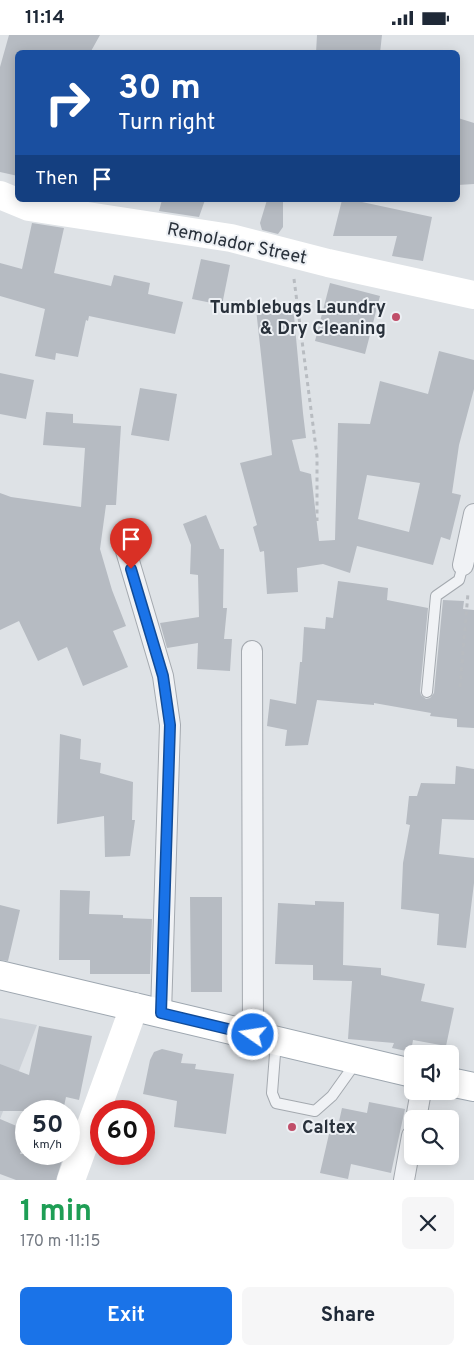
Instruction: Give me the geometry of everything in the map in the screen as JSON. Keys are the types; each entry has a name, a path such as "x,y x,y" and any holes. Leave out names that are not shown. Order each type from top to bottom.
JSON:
{"main road":[{"name":"Remolador Street","path":"0,195 15,201"},
{"name":"Remolador Street","path":"17,202 29,207 231,238 474,295"},
{"path":"0,975 404,1071"},
{"path":"71,1180 134,1007"},
{"path":"459,1084 474,1087"}],"street":[{"path":"461,572 474,514"},
{"path":"126,551 163,676 170,725 161,1013"},
{"path":"252,651 265,1038"},
{"path":"404,1180 407,1165"}],"lane":[{"path":"427,692 436,596 461,572"},
{"path":"265,1038 272,1093 276,1103 315,1111 332,1096 358,1060"}],"path":[{"path":"291,253 317,456 317,521"},
{"path":"460,687 468,593 461,572"}],"shaded area":[{"path":"0,1018 37,1025 0,1119"}],"building":[{"path":"9,35 100,35 92,50 15,50 15,175 0,172 0,67"},
{"path":"317,35 382,35 380,50 316,50"},
{"path":"460,119 474,123 474,184 460,185"},
{"path":"161,202 204,202 199,217 159,211"},
{"path":"266,202 283,202 283,227 278,234 262,230 260,223"},
{"path":"342,202 362,202 432,217 423,261 392,256 397,236 333,236"},
{"path":"32,223 64,228 54,273 111,286 114,275 150,283 148,294 183,302 175,334 89,316 88,321 86,320 78,357 56,353 55,360 35,356 45,309 0,296 0,263 22,269"},
{"path":"201,259 230,265 222,305 192,299"},
{"path":"330,283 380,296 365,354 315,341"},
{"path":"293,305 306,438 292,440 300,471 311,474 319,541 335,540 338,423 370,424 380,381 428,394 439,351 474,360 474,389 459,445 452,493 461,495 450,540 441,537 433,565 357,546 350,573 323,564 297,568 298,592 267,594 264,551 260,552 253,527 257,525 240,463 272,455 256,309","holes":["367,475 420,483 409,532 358,519"]},
{"path":"0,373 34,380 26,419 0,414"},
{"path":"140,388 177,394 169,441 131,435"},
{"path":"46,412 73,414 73,423 121,426 116,505 106,505 100,549 112,590 126,626 113,631 128,667 83,686 67,647 38,661 19,621 0,630 0,493 11,497 81,507 85,448 43,445"},
{"path":"206,515 220,549 224,549 223,608 227,608 224,639 232,639 230,671 197,669 198,643 167,648 160,623 199,617 198,575 190,574 191,545 183,524"},
{"path":"338,581 388,588 387,600 428,608 420,691 421,695 426,699 430,698 434,693 443,600 464,601 463,609 474,610 474,728 457,727 457,719 430,716 431,713 374,703 374,705 317,700 308,745 285,746 287,730 267,726 270,699 296,704 300,662 302,662 304,627 325,629 326,617 333,618"},
{"path":"60,734 81,739 80,759 101,763 100,773 133,782 132,820 135,820 130,856 105,857 104,816 57,824"},
{"path":"456,766 474,769 474,820 442,819 439,854 474,858 474,883 466,948 437,945 439,914 401,909 403,863 410,825 406,824 409,796 417,796 421,783 455,784"},
{"path":"60,890 90,891 89,914 123,915 123,918 152,919 150,974 90,974 90,960 59,960"},
{"path":"190,897 222,897 222,992 191,992"},
{"path":"315,901 344,902 343,965 381,968 381,975 425,984 421,1001 454,1008 446,1045 413,1040 412,1045 404,1045 404,1051 392,1048 394,1043 348,1039 352,981 313,980 313,965 275,964 278,903 315,905"},
{"path":"0,905 20,910 8,961 0,960"},
{"path":"39,1026 92,1036 79,1100 66,1097 65,1100 15,1100 15,1111 0,1111 0,1064 29,1075"},
{"path":"162,1049 183,1054 181,1063 196,1064 195,1069 234,1074 226,1134 174,1127 177,1101 143,1094 150,1060 154,1052"},
{"path":"369,1102 405,1109 391,1173 351,1164 348,1179 320,1173 329,1134 336,1135 342,1108 367,1113"},
{"path":"0,1119 15,1125 15,1165 61,1165 56,1180 16,1180 0,1174"}],"place":[{"name":"Tumblebugs Laundry & Dry Cleaning","path":"396,317"},
{"name":"Caltex","path":"292,1127"}],"route":[{"path":"131,569 163,676 170,725 161,1013 253,1035"}]}
